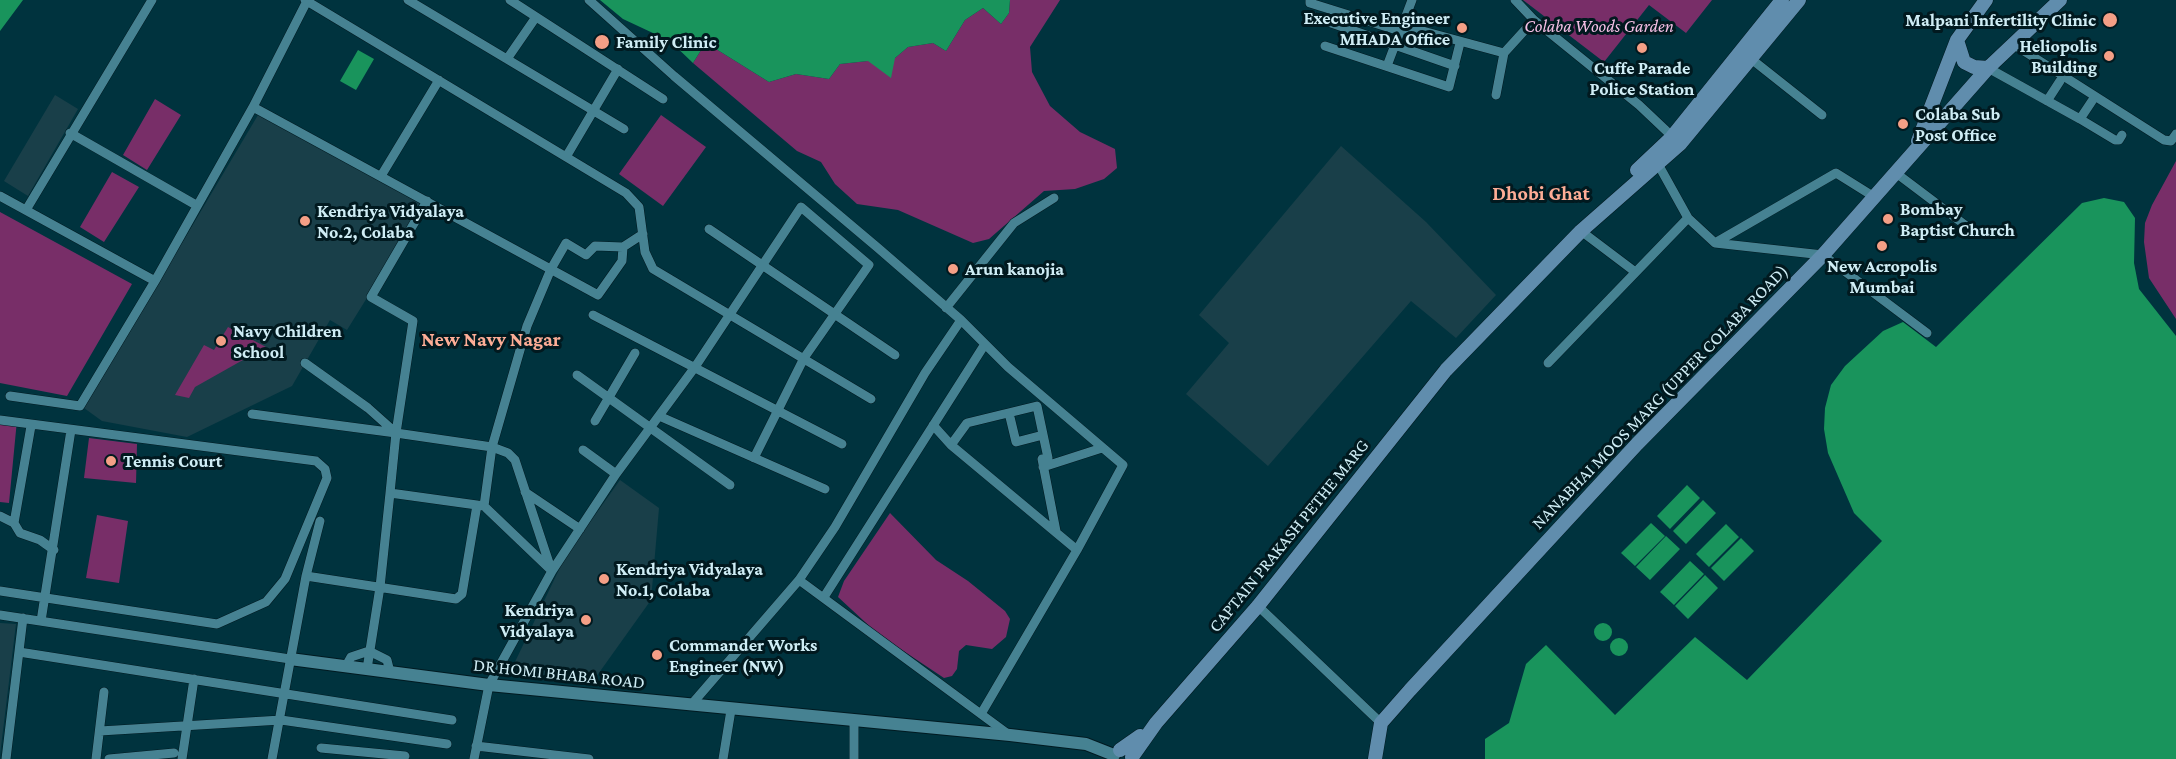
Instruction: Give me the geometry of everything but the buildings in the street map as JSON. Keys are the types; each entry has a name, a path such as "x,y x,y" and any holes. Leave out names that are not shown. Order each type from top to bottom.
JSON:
{"main road":[{"name":"CAPTAIN PRAKASH PETHE MARG","path":"1122,756 1156,723 1258,606 1446,370 1581,231 1658,164 1782,0"},
{"name":"CAPTAIN PRAKASH PETHE MARG","path":"1446,370 1457,348 1574,226 1676,140 1750,58 1798,0"},
{"path":"1916,148 1957,40 1986,0"},
{"name":"NANABHAI MOOS MARG (UPPER COLABA ROAD)","path":"1381,723 1637,444 1876,198 1916,148 1988,68 2060,0"},
{"path":"1957,40 1964,62 1974,67 1988,68"},
{"path":"1375,759 1381,723"}],"street":[{"path":"26,210 70,133 152,0"},
{"path":"408,0 624,129"},
{"path":"510,0 663,99"},
{"path":"589,0 961,320 984,344 1123,465 1077,550 981,714"},
{"path":"1310,0 1310,3 1400,31 1408,27 1460,44 1504,53"},
{"path":"1387,66 1412,0"},
{"path":"1515,0 1534,20 1639,105 1676,140"},
{"path":"10,396 80,406 154,282 253,107 306,1 626,193 639,207 645,252 653,269 872,399"},
{"path":"507,60 536,17"},
{"path":"1314,17 1394,47 1455,66"},
{"path":"1496,95 1504,53 1534,20"},
{"path":"1325,46 1449,87 1460,44"},
{"path":"2013,44 2164,140 2171,141 2176,134"},
{"path":"1750,58 1822,115"},
{"path":"1988,68 2115,140 2122,135"},
{"path":"566,157 618,69"},
{"path":"381,176 438,80"},
{"path":"2047,101 2060,81"},
{"path":"2080,119 2092,101"},
{"path":"253,107 598,295 622,261 623,247"},
{"path":"70,133 196,205"},
{"path":"1658,164 1688,218 1716,243 1823,255 1927,333"},
{"path":"1716,243 1836,173 1876,198"},
{"path":"1896,173 1965,225"},
{"path":"0,196 154,282"},
{"path":"946,308 1014,224 1054,198"},
{"path":"367,669 380,587 396,433 413,321 371,297 427,201"},
{"path":"474,759 489,685 552,571 616,474 695,367 801,207 869,265 804,358 754,458"},
{"path":"1548,363 1688,218"},
{"path":"709,229 895,355"},
{"path":"1581,231 1634,272"},
{"path":"306,576 450,599 459,598 462,594 492,447 527,326 551,269 566,243 586,255 595,246 623,247 643,234"},
{"path":"593,315 842,444"},
{"path":"691,705 799,580 835,526 925,373 961,320"},
{"path":"824,597 984,344"},
{"path":"595,421 635,353"},
{"path":"305,363 368,408 396,433"},
{"path":"577,375 730,485"},
{"path":"951,445 967,423 1037,406 1048,458 1042,459 1043,467 1056,531"},
{"path":"1009,413 1016,442 1043,435"},
{"path":"252,414 492,447 508,453 515,460 552,571"},
{"path":"659,416 825,489"},
{"path":"0,420 31,426 316,461 325,469 327,478 285,579 266,602 217,624 0,591"},
{"path":"933,425 951,445 1077,550"},
{"path":"31,426 15,523 20,533 40,540 54,550"},
{"path":"41,621 54,550 71,430"},
{"path":"1043,467 1102,448"},
{"path":"583,450 616,474"},
{"path":"525,492 580,529"},
{"path":"390,493 480,506 552,571"},
{"path":"0,516 15,523"},
{"path":"272,758 281,720 306,576 320,521"},
{"path":"799,580 1010,735"},
{"path":"1258,606 1381,723"},
{"name":"DR HOMI BHABA ROAD","path":"0,615 290,659 489,685 854,722 1010,735 1086,744 1122,756"},
{"path":"6,759 23,618"},
{"path":"346,666 351,657 369,651 387,660 390,672"},
{"path":"19,652 452,720"},
{"path":"182,759 194,679"},
{"path":"96,759 104,692"},
{"path":"723,759 731,710"},
{"path":"100,730 281,720 447,744"},
{"path":"854,722 854,759"},
{"path":"321,748 405,757 407,739"},
{"path":"476,746 589,759"},
{"path":"109,759 174,753"}],"shaded area":[{"path":"0,0 23,0 0,31"},
{"path":"600,0 1010,0 1009,13 1001,24 983,8 965,20 946,51 933,43 908,47 895,58 891,78 868,61 840,64 829,79 796,74 769,82 716,49 703,47 693,63 670,41 623,19"},
{"path":"358,50 374,59 356,90 340,81"},
{"path":"55,95 78,109 28,196 4,181"},
{"path":"261,110 427,201 347,330 330,320 292,386 187,437 102,421 84,408"},
{"path":"1341,146 1426,222 1496,295 1456,338 1411,301 1268,466 1186,394 1229,343 1199,315"},
{"path":"2104,198 2124,202 2135,218 2134,263 2139,289 2176,336 2176,759 1485,759 1485,739 1509,723 1526,664 1546,645 1615,715 1695,637 1747,680 1882,541 1854,513 1828,453 1824,429 1825,408 1831,385 1845,366 1883,331 1903,322 1936,347 2082,203"},
{"name":"Kendriya Vidyalaya No.1, Colaba","path":"620,480 659,508 651,600 591,684 522,678 514,664 565,557"},
{"path":"1687,485 1700,498 1670,529 1657,516"},
{"path":"1703,500 1716,513 1686,544 1673,531"},
{"path":"1651,523 1665,536 1635,566 1621,553"},
{"path":"1726,524 1739,537 1709,567 1696,554"},
{"path":"1666,536 1680,549 1650,580 1636,567"},
{"path":"1741,538 1754,551 1724,581 1711,568"},
{"path":"1690,561 1704,574 1674,605 1660,592"},
{"path":"1705,575 1718,588 1688,619 1675,606"},
{"path":"0,623 16,624 0,755"},
{"path":"1603,623 1609,626 1612,632 1609,638 1603,641 1597,638 1594,632 1597,626"},
{"path":"1619,638 1625,641 1628,647 1625,653 1619,656 1613,653 1610,647 1613,641"}],"green space":[{"path":"1010,0 1060,0 1030,47 1032,72 1050,106 1080,132 1115,149 1117,168 1104,179 1075,189 1044,191 989,239 973,243 898,210 857,204 835,184 821,162 797,151 693,63 703,47 716,49 769,82 796,74 829,79 840,64 895,58 908,47 933,43 946,51 965,20 983,8 1001,24 1009,13"},
{"name":"Colaba Woods Garden","path":"1523,0 1712,0 1686,33 1649,5 1604,62"},
{"path":"155,99 181,115 147,170 123,155"},
{"path":"661,115 706,147 663,206 619,174"},
{"path":"2176,161 2176,319 2149,278 2144,242 2145,223 2152,205"},
{"path":"112,172 139,187 104,242 80,227"},
{"path":"0,212 132,284 67,396 0,383"},
{"path":"228,327 266,347 195,387 189,398 175,395 204,345 214,350"},
{"path":"0,417 17,420 9,503 0,502"},
{"name":"Tennis Court","path":"89,438 137,444 136,483 84,478"},
{"path":"890,513 936,560 968,581 1005,611 1010,619 1006,637 992,649 966,645 959,651 957,669 952,676 944,678 878,634 838,597 844,581"},
{"path":"97,515 128,521 119,583 86,578"}],"place":[{"name":"Malpani Infertility Clinic","path":"2110,20"},
{"name":"Executive Engineer MHADA Office","path":"1462,28"},
{"name":"Family Clinic","path":"602,42"},
{"name":"Cuffe Parade Police Station","path":"1642,48"},
{"name":"Heliopolis Building","path":"2109,56"},
{"name":"Colaba Sub Post Office","path":"1903,124"},
{"name":"Bombay Baptist Church","path":"1888,219"},
{"name":"Kendriya Vidyalaya No.2, Colaba","path":"305,221"},
{"name":"New Acropolis Mumbai","path":"1882,246"},
{"name":"Arun kanojia","path":"953,269"},
{"name":"Navy Children School","path":"221,341"},
{"name":"Tennis Court","path":"111,461"},
{"name":"Kendriya Vidyalaya No.1, Colaba","path":"604,579"},
{"name":"Kendriya Vidyalaya","path":"586,620"},
{"name":"Commander Works Engineer (NW)","path":"657,655"}],"district":[{"name":"Dhobi Ghat","path":"1541,194"},
{"name":"New Navy Nagar","path":"491,340"}]}
